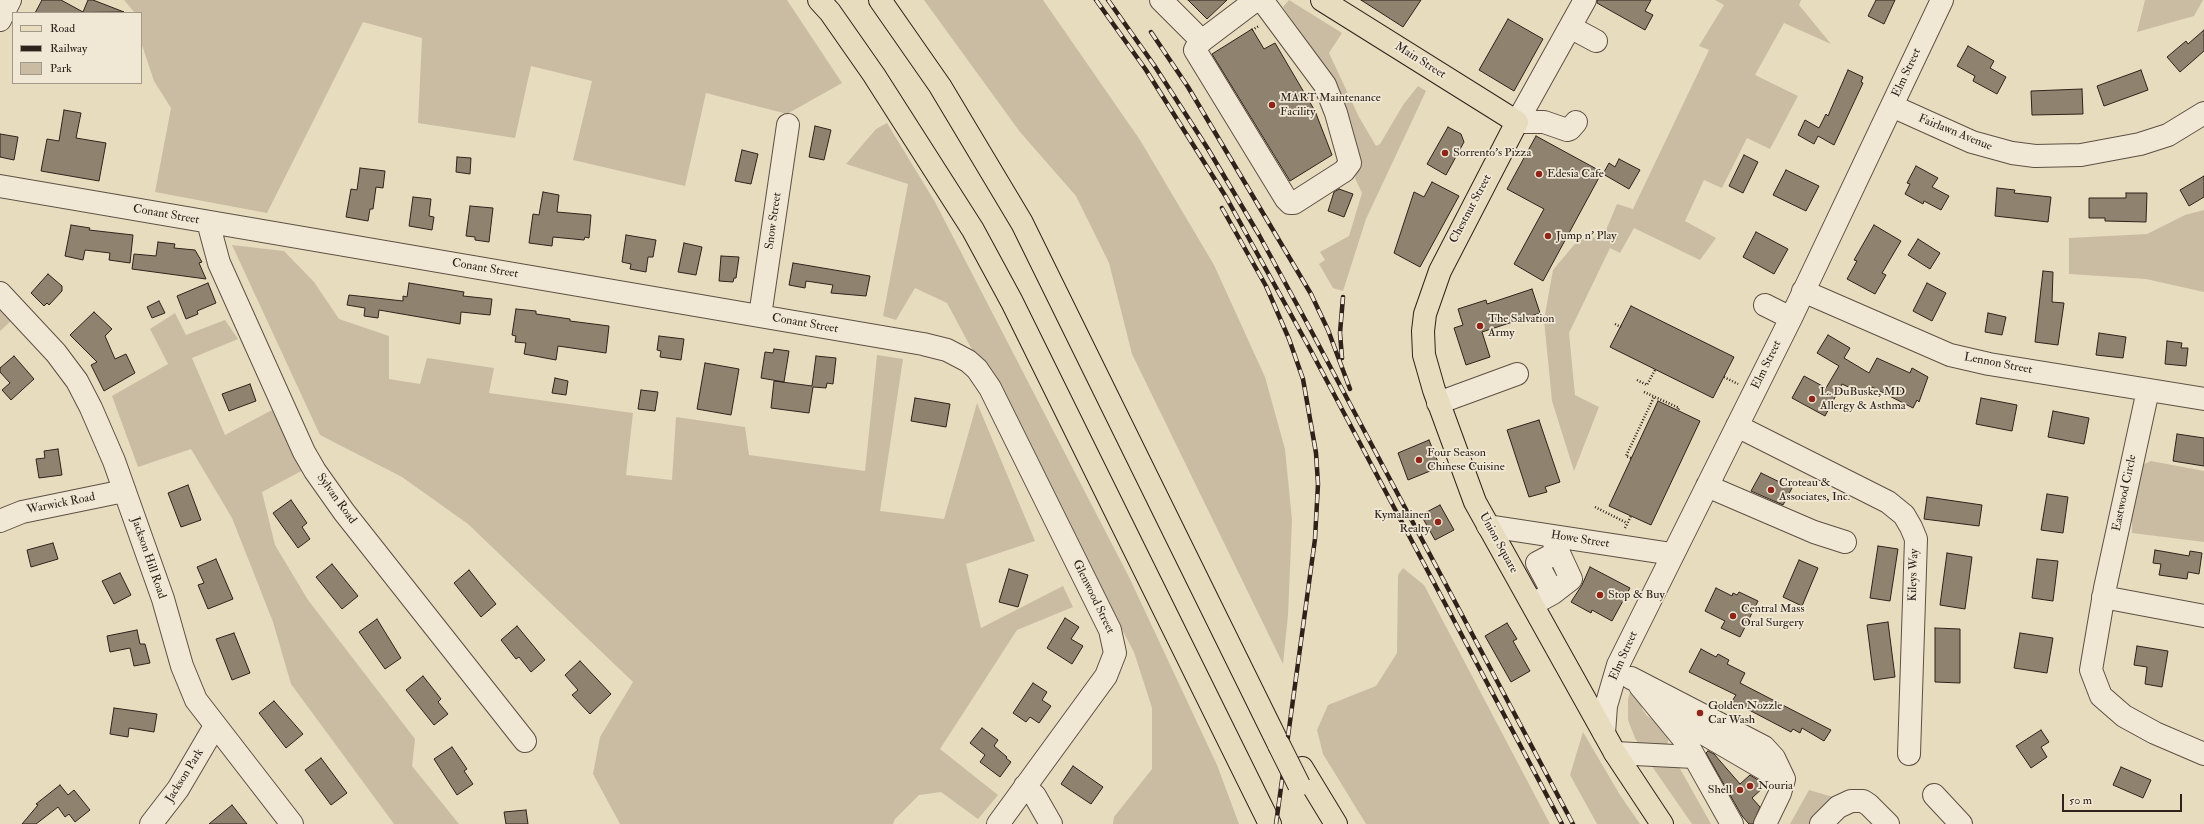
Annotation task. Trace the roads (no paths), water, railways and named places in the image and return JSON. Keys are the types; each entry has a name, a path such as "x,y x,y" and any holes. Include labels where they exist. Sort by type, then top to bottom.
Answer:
{"main road":[{"path":"819,0 830,12 874,75 973,230 1012,302 1197,678 1264,821"},
{"path":"880,0 940,86 1022,223 1242,669 1301,777 1336,824"},
{"name":"Main Street","path":"1322,0 1517,122"},
{"name":"Chestnut Street","path":"1425,317 1429,298 1442,265 1517,122"},
{"name":"Union Square","path":"1425,317 1424,355 1438,403 1466,480 1488,526 1615,753 1662,824"},
{"path":"1301,777 1318,824"}],"street":[{"path":"0,20 10,0"},
{"path":"1161,0 1202,41"},
{"path":"1255,0 1202,41 1195,47 1194,50 1286,199 1290,203 1299,202 1346,168 1350,163 1336,113 1325,85 1262,0"},
{"name":"Chestnut Street","path":"1517,122 1585,0"},
{"name":"Elm Street","path":"1604,733 1606,706 1656,607 1672,554 1696,526 1707,486 1803,292 1942,0"},
{"path":"1570,27 1596,42"},
{"name":"Fairlawn Avenue","path":"1892,106 1972,142 2012,153 2035,156 2081,155 2140,144 2168,135 2204,113"},
{"path":"1517,122 1544,122 1567,130 1576,122"},
{"name":"Snow Street","path":"760,316 788,125"},
{"name":"Conant Street","path":"0,186 923,344 947,350 968,361"},
{"name":"Sylvan Road","path":"208,222 219,264 304,452 315,471 344,512 525,741"},
{"name":"Lennon Street","path":"1803,292 1950,354 1990,364 2204,399"},
{"name":"Jackson Hill Road","path":"0,293 69,368 104,436 156,579 188,684 196,700 292,824"},
{"path":"1765,305 1790,318"},
{"name":"Glenwood Street","path":"968,361 977,369 990,388 1114,642 1115,653 1106,676 998,824"},
{"path":"1438,403 1517,374"},
{"name":"Eastwood Circle","path":"2148,390 2103,597 2092,670 2101,696 2116,710 2134,723 2204,754"},
{"name":"Kileys Way","path":"1737,426 1888,502 1904,515 1911,527 1916,539 1909,754"},
{"path":"1707,486 1814,532 1846,542"},
{"name":"Warwick Road","path":"0,521 22,512 124,492"},
{"name":"Howe Street","path":"1488,526 1554,544 1672,554"},
{"path":"1533,604 1554,593 1571,579 1554,544"},
{"path":"2103,597 2204,616"},
{"path":"1624,671 1678,731 1732,824"},
{"path":"1624,671 1764,747 1774,758 1782,774 1784,785 1765,824"},
{"path":"1658,707 1773,773 1782,784 1780,793"},
{"name":"Jackson Park","path":"151,824 178,789 215,726"},
{"path":"1615,753 1694,757"},
{"path":"1025,786 1036,796 1052,824"},
{"path":"1934,795 1961,824"},
{"path":"1821,824 1838,808 1851,801 1863,801 1869,804 1888,824"},
{"path":"1832,824 1851,807 1861,804 1871,812 1877,824"}],"railway":[{"path":"1096,0 1146,70 1226,197 1310,349 1562,824"},
{"path":"1108,0 1154,65 1208,149 1259,235 1573,824"},
{"path":"1151,32 1188,87 1311,294 1328,330 1350,389"},
{"path":"1222,208 1266,286 1289,339 1303,379 1316,453 1318,484 1315,539 1276,824"},
{"path":"1342,358 1340,333 1343,297"}],"place":[{"name":"MART Maintenance Facility","path":"1272,105"},
{"name":"Sorrento's Pizza","path":"1445,153"},
{"name":"Edesia Cafe","path":"1539,174"},
{"name":"Jump n' Play","path":"1548,236"},
{"name":"The Salvation Army","path":"1480,326"},
{"name":"L. DuBuske, MD Allergy & Asthma","path":"1812,399"},
{"name":"Four Season Chinese Cuisine","path":"1419,460"},
{"name":"Croteau & Associates, Inc.","path":"1771,490"},
{"name":"Kymalainen Realty","path":"1438,522"},
{"name":"Stop & Buy","path":"1600,595"},
{"name":"Central Mass Oral Surgery","path":"1733,616"},
{"name":"Golden Nozzle Car Wash","path":"1700,713"},
{"name":"Nouria","path":"1750,786"},
{"name":"Shell","path":"1740,790"}]}
